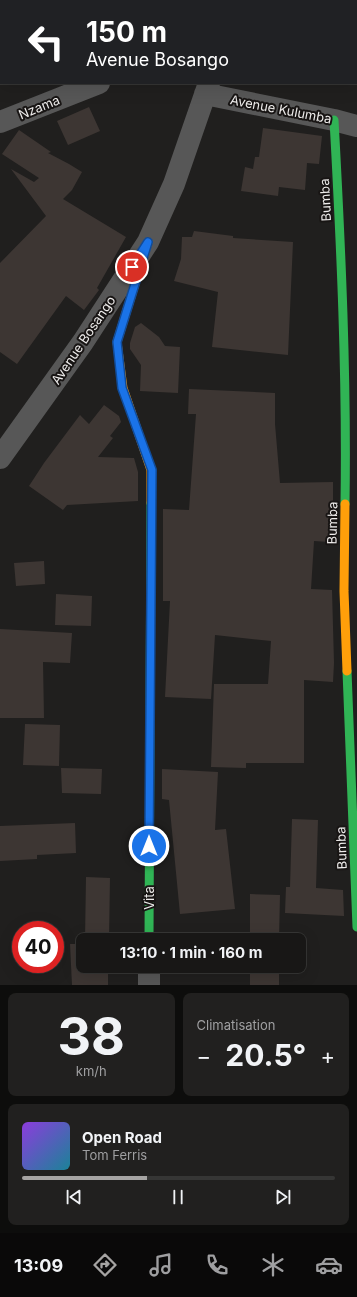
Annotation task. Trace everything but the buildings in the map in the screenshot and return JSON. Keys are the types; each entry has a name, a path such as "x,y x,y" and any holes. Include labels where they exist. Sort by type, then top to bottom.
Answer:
{"street":[{"name":"Nzama","path":"0,122 97,84"},
{"name":"Avenue Kulumba","path":"207,88 357,126"},
{"name":"Avenue Bosango","path":"0,458 84,342 148,242 174,184 207,88"},
{"name":"Bumba","path":"334,120 342,274 346,438 344,591 357,927"},
{"name":"Vita","path":"148,242 117,342 122,388 152,470 149,933"},
{"path":"149,973 149,985"}],"traffic: fast":[{"path":"334,120 343,312 345,504"},
{"path":"149,933 151,503"},
{"path":"347,671 357,927"}],"traffic: slow":[{"path":"148,242 117,342 123,388 151,470 151,503"},
{"path":"345,504 344,591 347,671"}],"route":[{"path":"132,267 148,242 117,342 122,388 152,470 149,846"}]}
